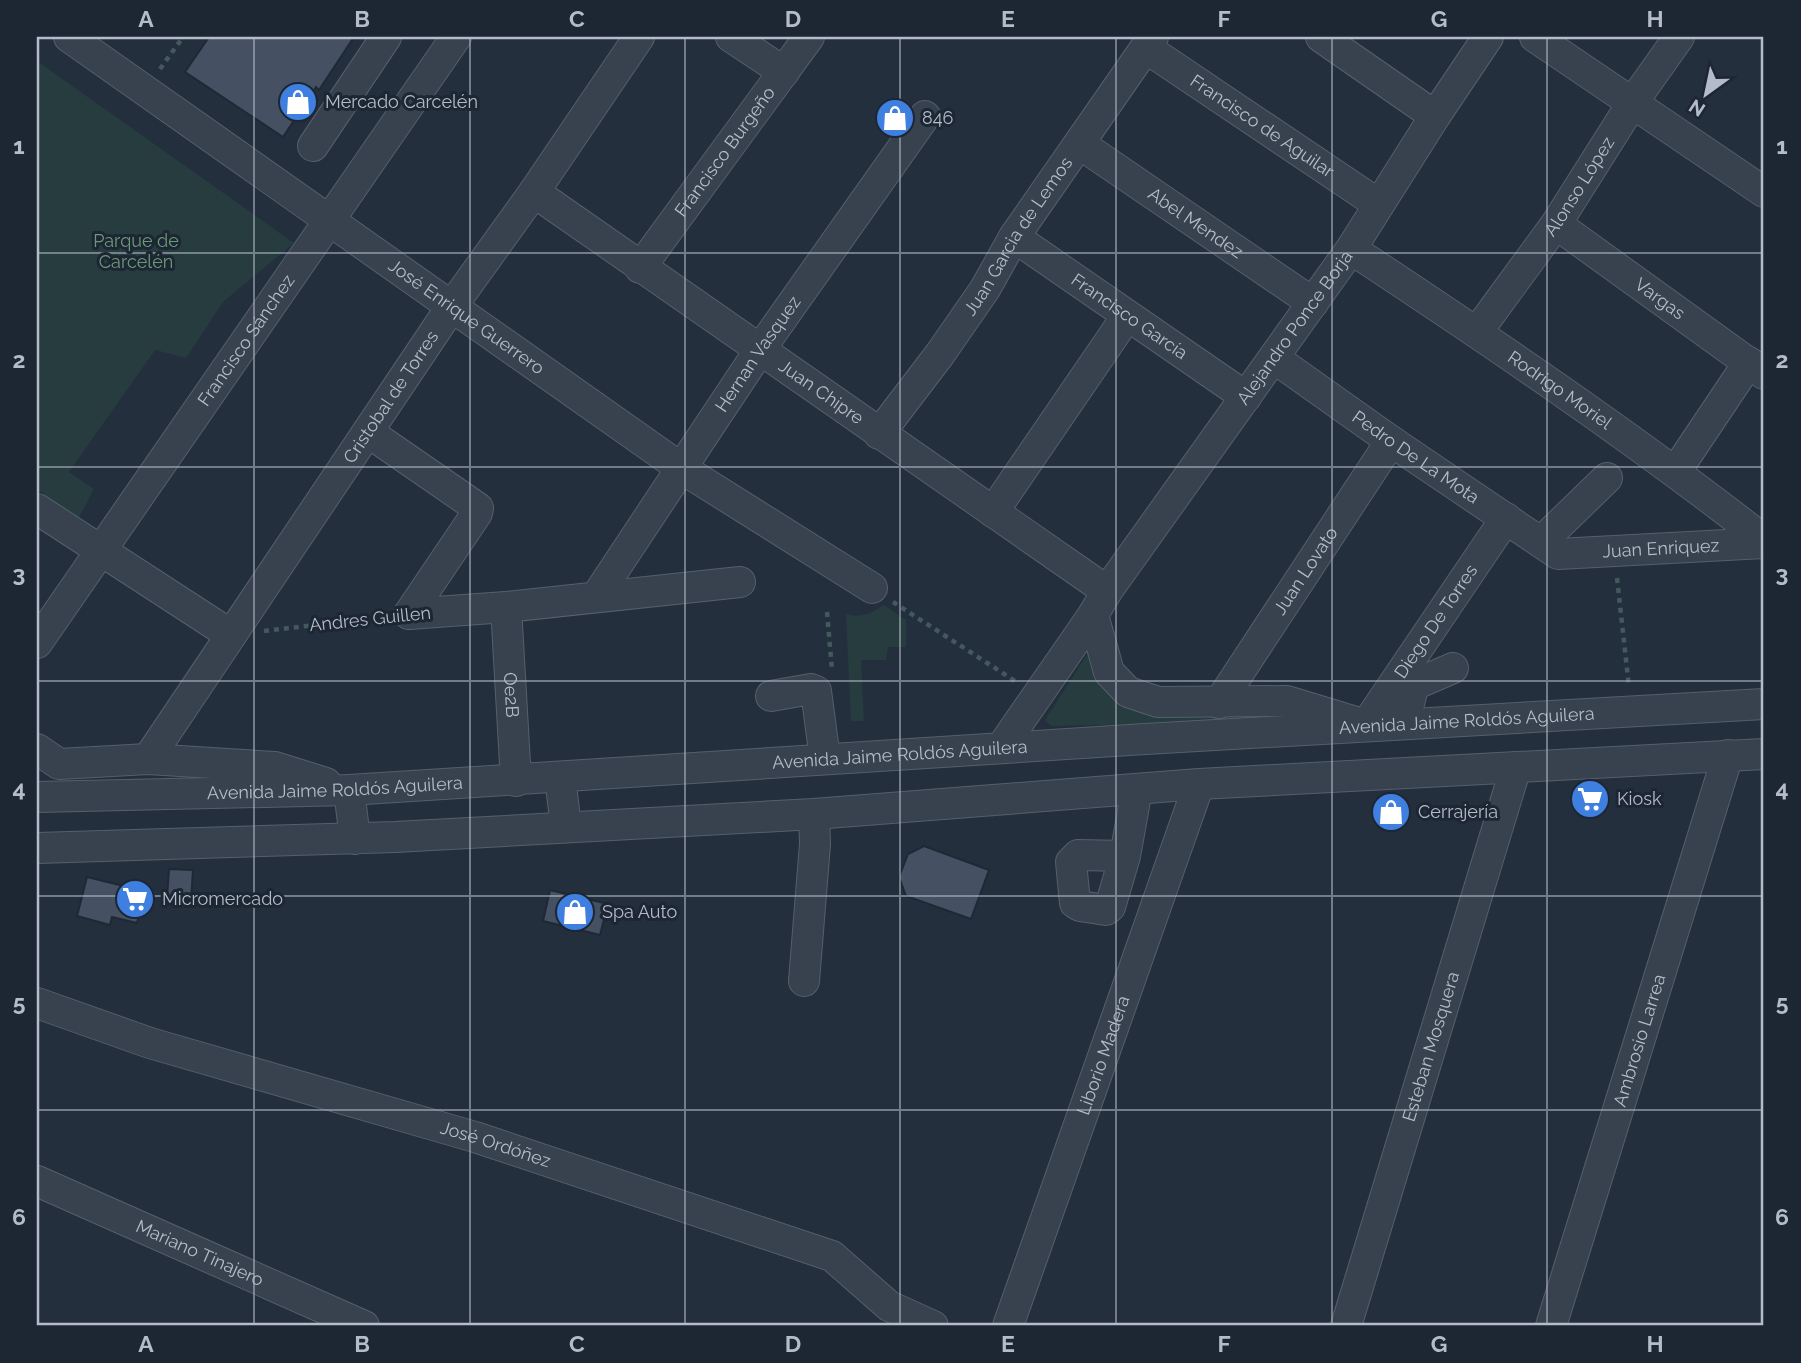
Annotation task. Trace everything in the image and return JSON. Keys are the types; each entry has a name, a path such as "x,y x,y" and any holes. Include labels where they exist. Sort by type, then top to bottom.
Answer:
{"street":[{"path":"313,146 386,37"},
{"name":"Francisco Sánchez","path":"37,643 456,37"},
{"name":"Cristobal de Torres","path":"148,760 452,306 534,192 639,37"},
{"path":"731,37 784,72"},
{"name":"Francisco Burgeño","path":"640,268 809,37"},
{"path":"1321,37 1435,116"},
{"name":"Alejandro Ponce Borja","path":"1001,748 1100,603 1351,249 1488,37"},
{"path":"1535,37 1764,192"},
{"name":"Alonso López","path":"1477,332 1556,224 1633,102 1679,37"},
{"name":"José Enrique Guerrero","path":"75,38 681,468 872,588"},
{"name":"Juan Garcia de Lemos","path":"878,434 940,354 985,289 1014,237 1149,42"},
{"name":"Francisco de Aguilar","path":"1149,42 1378,204"},
{"name":"Hernan Vasquez","path":"596,597 759,351 925,116"},
{"name":"Abel Mendez","path":"1080,144 1313,303"},
{"name":"Juan Chipre","path":"534,192 993,512 1100,603"},
{"name":"Vargas","path":"1556,224 1756,368"},
{"name":"Francisco García","path":"1014,237 1246,397"},
{"name":"Rodrigo Moriel","path":"1351,249 1477,332 1676,471 1764,541"},
{"path":"993,512 1127,316"},
{"name":"Pedro De La Mota","path":"1274,358 1549,548"},
{"path":"1676,471 1756,368"},
{"path":"368,432 478,508 410,614"},
{"name":"Juan Lovato","path":"1219,703 1391,441"},
{"path":"1549,548 1607,478"},
{"path":"37,509 231,635"},
{"name":"Diego De Torres","path":"1366,725 1506,517"},
{"name":"Juan Enriquez","path":"1549,548 1614,551 1764,541"},
{"name":"Andres Guillen","path":"410,614 506,607 740,582"},
{"path":"1100,603 1109,672 1128,692 1158,702 1287,701 1366,725"},
{"name":"Oe2B","path":"506,607 516,781"},
{"path":"1404,723 1416,684 1453,668"},
{"path":"772,696 811,689 816,691 825,760"},
{"name":"Avenida Jaime Roldós Aguilera","path":"37,797 349,790 1366,725 1764,704"},
{"path":"37,749 59,764 148,760 275,767 349,790 355,839"},
{"path":"37,848 355,839 814,814 1199,784 1764,754"},
{"name":"Ambrosio Larrea","path":"1551,1326 1728,755"},
{"name":"Esteban Mosquera","path":"1346,1326 1516,767"},
{"path":"561,777 566,827"},
{"name":"Liborio Madera","path":"1008,1326 1199,784"},
{"path":"1125,856 1137,789"},
{"path":"804,981 814,814"},
{"name":"José Ordóñez","path":"37,1003 150,1043 475,1137 832,1256 889,1306 933,1326"},
{"name":"Mariano Tinajero","path":"37,1181 353,1324"}],"path":[{"path":"161,68 183,37"},
{"path":"1614,551 1632,712"},
{"path":"872,588 1038,695"},
{"name":"Andres Guillen","path":"231,635 410,614"}],"green space":[{"name":"Parque de Carcelén","path":"37,61 294,243 223,302 186,358 155,350 69,472 94,489 78,519 37,489"},
{"path":"884,605 906,620 906,647 888,647 886,660 861,660 864,721 851,721 846,614 866,614"},
{"path":"1090,650 1100,678 1264,710 1267,722 1051,726 1045,720"}],"building":[{"path":"209,37 354,37 319,90 316,87 283,137 185,72"},
{"path":"924,846 989,870 971,919 906,896 899,877 908,854"},
{"path":"169,869 193,870 191,900 167,898"},
{"path":"87,877 144,891 137,923 112,917 110,925 77,916"},
{"name":"Spa Auto","path":"550,890 608,904 600,935 543,921"}],"place":[{"name":"Mercado Carcelén","path":"298,102"},
{"name":"846","path":"895,118"},
{"name":"Kiosk","path":"1590,799"},
{"name":"Cerrajería","path":"1391,812"},
{"name":"Micromercado","path":"135,899"},
{"name":"Spa Auto","path":"575,912"}]}
